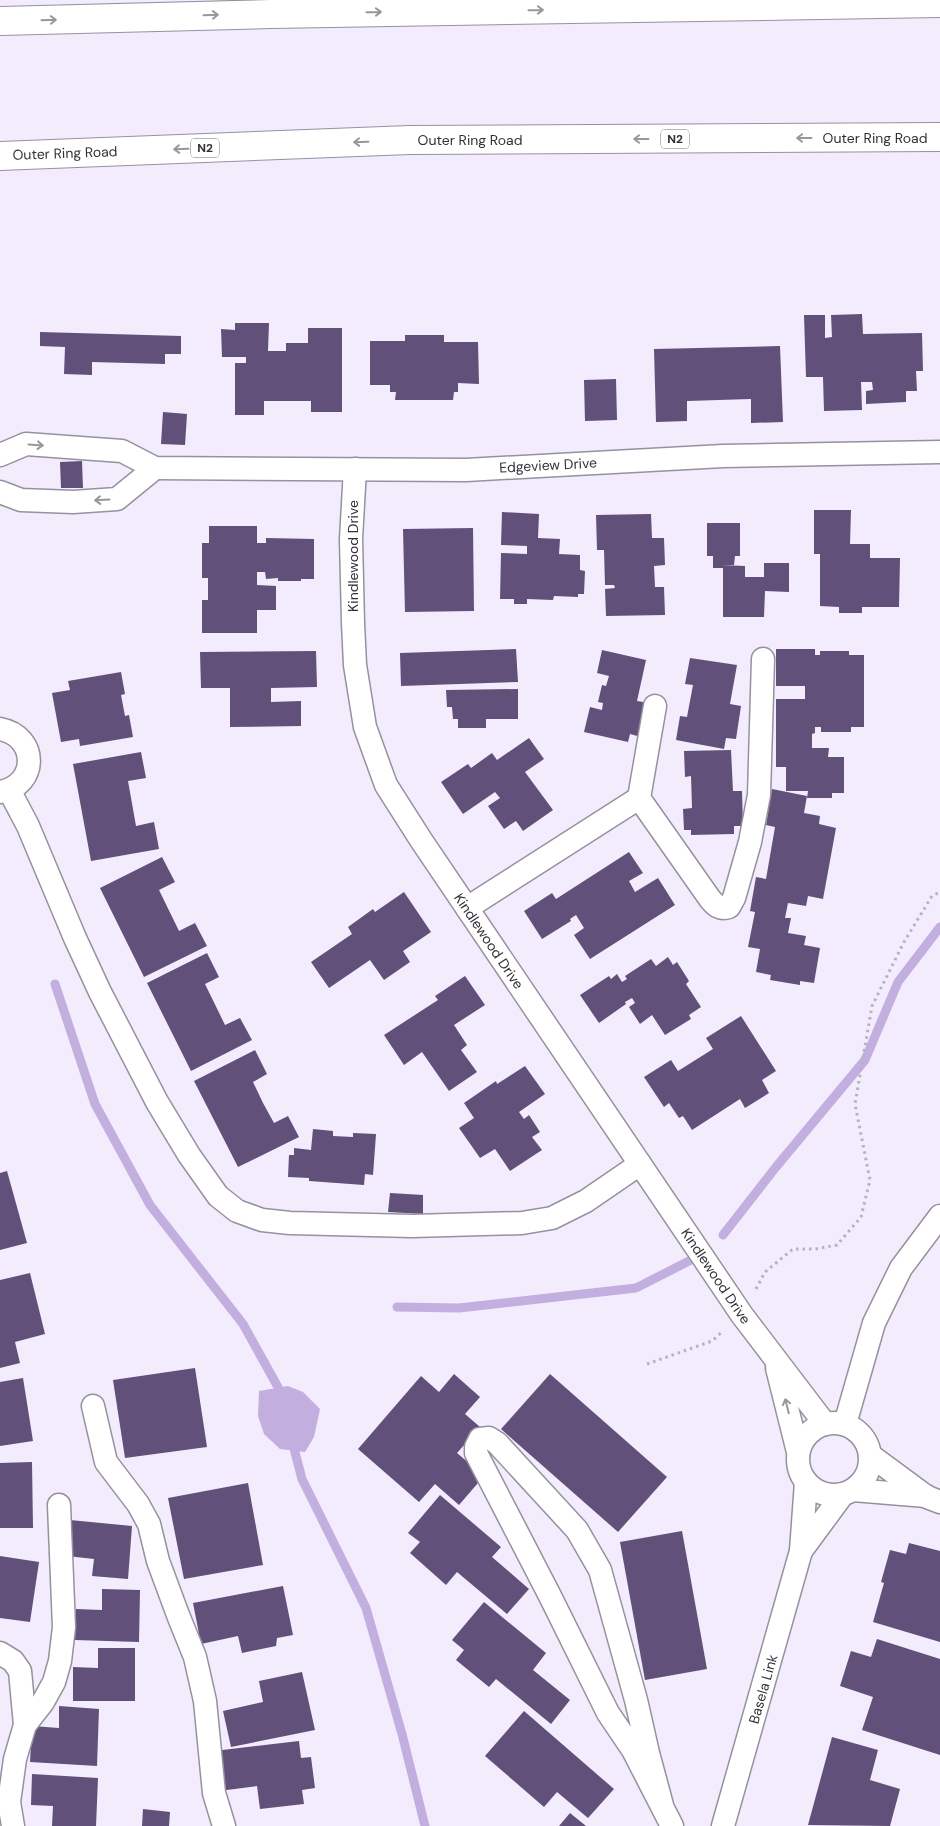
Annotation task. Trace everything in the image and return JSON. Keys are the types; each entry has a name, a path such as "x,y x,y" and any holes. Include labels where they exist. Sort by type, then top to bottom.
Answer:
{"highway":[{"path":"0,21 281,14 940,3"},
{"name":"Outer Ring Road","path":"0,156 410,140 940,138"}],"street":[{"name":"Edgeview Drive","path":"0,455 26,444 122,451 155,468 466,470 723,456 940,452"},
{"path":"0,492 21,500 73,502 118,499 155,468"},
{"name":"Kindlewood Drive","path":"355,469 351,539 355,665 365,727 386,785 742,1315 775,1360 835,1424"},
{"path":"655,706 638,798 710,899 717,906 724,909 730,907 750,842 759,795 763,659"},
{"path":"0,729 9,731 18,737 25,745 29,755 29,766 25,776 18,784 4,791 28,826 100,992 157,1102 189,1156 218,1196 237,1212 262,1220 290,1223 412,1226 522,1223 552,1218 586,1201 640,1164"},
{"path":"467,908 638,798"},
{"path":"835,1424 874,1323 902,1268 940,1216"},
{"name":"Kindlewood Drive","path":"775,1360 798,1452"},
{"path":"93,1406 106,1462 138,1504 149,1524 158,1560 195,1657 204,1701 214,1793 224,1826"},
{"path":"848,1492 861,1484 867,1475 870,1465 868,1445 863,1436 855,1429 835,1424 816,1428 807,1434 801,1442 798,1452 800,1473 813,1489 833,1495 848,1492 934,1499"},
{"path":"662,1805 636,1700 600,1570 577,1530 497,1443 489,1438 480,1439 476,1447 476,1453 608,1714 633,1750 672,1826"},
{"path":"870,1455 934,1499"},
{"name":"Basela Link","path":"723,1826 801,1551 806,1482"},
{"name":"Basela Link","path":"801,1551 848,1492"},
{"path":"13,1826 9,1802 15,1759 25,1726 43,1702 54,1682 60,1662 64,1627 59,1505"},
{"path":"0,1653 13,1661 20,1670 25,1726"}],"path":[{"path":"647,1364 712,1341 742,1315 765,1272 793,1249 837,1246 861,1217 870,1180 855,1104 872,1006 904,942 932,896 940,892"}],"shaded area":[{"path":"288,1386 303,1392 320,1409 314,1437 305,1452 280,1449 264,1434 258,1416 259,1391"}],"building":[{"path":"862,314 863,334 922,333 923,371 916,371 917,391 906,391 906,402 866,404 866,391 873,390 872,382 861,382 862,410 824,411 823,377 806,377 804,315 825,315 825,338 832,337 831,315"},
{"path":"235,323 269,323 268,351 286,351 286,343 308,343 308,328 342,328 342,412 311,412 311,401 264,401 264,415 235,415 235,363 246,363 246,357 222,357 221,329 235,330"},
{"path":"40,332 181,336 181,354 165,354 165,364 92,362 92,375 64,374 65,347 40,346"},
{"path":"405,335 444,335 444,342 478,342 479,384 458,383 458,392 454,392 453,400 395,400 396,392 390,392 390,385 370,385 370,341 405,341"},
{"path":"780,346 783,422 751,423 751,399 687,401 687,421 656,422 654,349"},
{"path":"616,379 617,420 585,421 584,380"},
{"path":"163,412 187,414 185,445 161,444"},
{"path":"82,461 83,488 61,488 60,462"},
{"path":"814,510 851,510 850,544 870,544 870,558 900,558 899,607 862,607 862,613 839,613 839,607 820,606 820,554 814,554"},
{"path":"502,512 539,514 538,538 560,539 559,554 580,555 580,570 585,571 584,594 578,594 578,597 554,596 553,600 527,599 527,604 514,604 514,599 500,599 501,553 527,554 527,546 501,545"},
{"path":"651,514 652,538 664,538 665,565 654,566 655,587 664,587 665,615 606,616 605,589 615,588 614,585 605,585 604,550 597,550 596,515"},
{"path":"707,523 740,523 740,556 735,556 734,565 722,565 745,566 745,577 764,577 764,563 789,563 789,592 765,591 764,617 723,617 723,568 713,568 713,556 707,556"},
{"path":"209,526 257,526 257,543 266,543 266,538 314,539 314,579 278,581 278,578 266,579 265,572 257,572 257,585 276,586 276,610 257,610 257,633 202,633 202,600 208,600 208,578 202,578 202,543 209,543"},
{"path":"473,528 474,611 405,612 403,529"},
{"path":"516,649 518,682 401,686 400,653"},
{"path":"776,649 815,649 815,655 820,655 820,651 849,651 849,655 864,655 864,727 851,727 851,732 821,732 821,727 815,727 815,733 812,734 812,748 829,748 828,757 844,757 844,793 832,793 832,798 807,798 808,791 786,791 786,767 776,767 776,699 805,699 805,686 776,686"},
{"path":"602,650 646,660 637,701 649,703 641,737 630,734 628,742 584,732 590,707 602,710 603,703 598,702 602,685 606,686 609,676 597,673"},
{"path":"316,651 317,687 271,688 271,702 301,701 301,726 230,727 230,688 201,688 200,652"},
{"path":"690,658 737,665 730,704 741,706 736,739 726,738 724,749 676,740 680,716 687,717 693,685 685,684"},
{"path":"121,672 125,694 121,695 125,716 129,715 133,737 80,746 79,739 61,742 52,693 70,690 68,681"},
{"path":"518,689 518,719 486,719 486,728 458,728 458,719 453,719 452,707 447,707 446,690"},
{"path":"529,738 544,759 525,772 553,810 523,831 516,821 504,829 488,806 500,798 495,792 463,814 441,782 468,764 471,768 492,753 497,760"},
{"path":"731,750 733,791 742,791 743,826 734,826 734,834 691,835 691,830 684,830 683,809 692,808 691,776 685,777 684,751"},
{"path":"141,752 146,778 128,781 136,826 154,822 159,849 91,861 73,764"},
{"path":"772,789 807,796 804,813 820,816 819,824 836,828 823,899 808,896 806,906 788,903 785,918 791,918 788,933 806,936 804,945 820,948 814,983 800,981 800,985 770,980 771,975 756,972 760,949 748,947 755,912 750,911 756,877 766,879 775,827 766,825"},
{"path":"629,852 643,873 629,881 635,892 658,878 675,905 590,959 574,935 584,928 576,915 570,919 571,921 542,939 524,911 552,893 556,899"},
{"path":"162,857 175,882 159,890 179,931 195,923 207,946 144,977 100,888"},
{"path":"404,892 431,932 403,951 410,962 384,980 370,960 329,988 311,962 352,934 348,927 373,909 375,912"},
{"path":"207,953 219,977 205,984 225,1025 240,1018 252,1040 191,1071 147,983"},
{"path":"668,957 673,965 677,962 689,981 686,984 701,1007 689,1015 691,1019 665,1035 652,1015 640,1024 629,1007 635,1003 632,998 599,1023 580,995 609,976 611,979 617,974 622,982 627,979 625,976 651,959 656,966"},
{"path":"465,976 485,1005 454,1025 467,1045 461,1050 477,1072 449,1091 422,1052 404,1065 384,1035 438,1000 435,996"},
{"path":"741,1016 776,1071 762,1080 769,1093 745,1108 740,1099 692,1130 683,1116 679,1118 669,1103 664,1107 644,1077 671,1060 678,1071 713,1049 706,1038"},
{"path":"255,1050 267,1074 253,1082 263,1103 274,1123 288,1116 299,1137 238,1167 194,1081"},
{"path":"525,1066 545,1094 519,1112 524,1119 529,1115 540,1132 532,1137 542,1150 510,1171 495,1149 480,1158 459,1128 474,1118 464,1103 496,1081 497,1084"},
{"path":"313,1129 333,1131 333,1136 353,1137 353,1133 376,1134 373,1175 365,1174 364,1185 309,1181 309,1178 288,1177 289,1155 294,1155 294,1148 311,1150"},
{"path":"7,1171 27,1243 0,1250 0,1173"},
{"path":"390,1193 423,1195 423,1214 388,1212"},
{"path":"30,1273 45,1334 15,1342 20,1363 0,1368 0,1280"},
{"path":"195,1368 207,1447 125,1458 113,1380"},
{"path":"454,1374 480,1397 465,1414 480,1427 457,1453 484,1476 459,1505 435,1484 419,1502 358,1449 421,1376 439,1392"},
{"path":"550,1374 667,1477 618,1532 501,1429"},
{"path":"23,1378 33,1441 0,1446 0,1382"},
{"path":"32,1462 33,1528 0,1528 0,1463"},
{"path":"248,1483 263,1565 184,1579 168,1498"},
{"path":"440,1495 501,1547 492,1557 529,1589 507,1614 457,1572 446,1585 410,1553 420,1542 408,1533"},
{"path":"70,1520 132,1526 128,1579 92,1576 94,1559 67,1556"},
{"path":"682,1531 707,1669 645,1680 620,1542"},
{"path":"909,1543 940,1551 940,1642 873,1622 884,1583 881,1582 890,1550 906,1554"},
{"path":"0,1556 39,1562 30,1622 0,1618"},
{"path":"283,1586 293,1635 277,1638 276,1646 242,1653 238,1636 201,1644 193,1603"},
{"path":"102,1589 140,1590 139,1642 75,1640 76,1609 102,1610"},
{"path":"484,1602 546,1653 533,1670 570,1700 551,1724 496,1679 489,1687 456,1660 464,1650 452,1640"},
{"path":"877,1639 940,1659 940,1755 862,1730 873,1697 840,1686 851,1651 871,1657"},
{"path":"98,1648 135,1648 135,1701 73,1701 73,1667 98,1668"},
{"path":"302,1672 315,1730 231,1747 223,1711 263,1702 259,1681"},
{"path":"59,1706 99,1709 97,1766 30,1762 32,1726 59,1728"},
{"path":"524,1711 614,1789 588,1818 557,1792 544,1807 485,1756"},
{"path":"832,1737 878,1750 870,1780 900,1789 890,1826 808,1825"},
{"path":"299,1741 301,1758 311,1757 315,1788 302,1790 304,1804 260,1809 257,1786 219,1791 214,1751"},
{"path":"32,1774 98,1778 96,1826 52,1826 53,1806 31,1805"},
{"path":"143,1809 170,1812 169,1826 142,1826"},
{"path":"570,1813 586,1826 559,1826"}],"waterway":[{"path":"723,1235 776,1167 865,1060 898,982 940,927"},
{"path":"55,984 95,1104 150,1205 243,1324 279,1389 282,1399"},
{"path":"397,1307 459,1308 636,1288 689,1261"},
{"path":"292,1441 302,1479 366,1608 402,1734 425,1826"}]}
